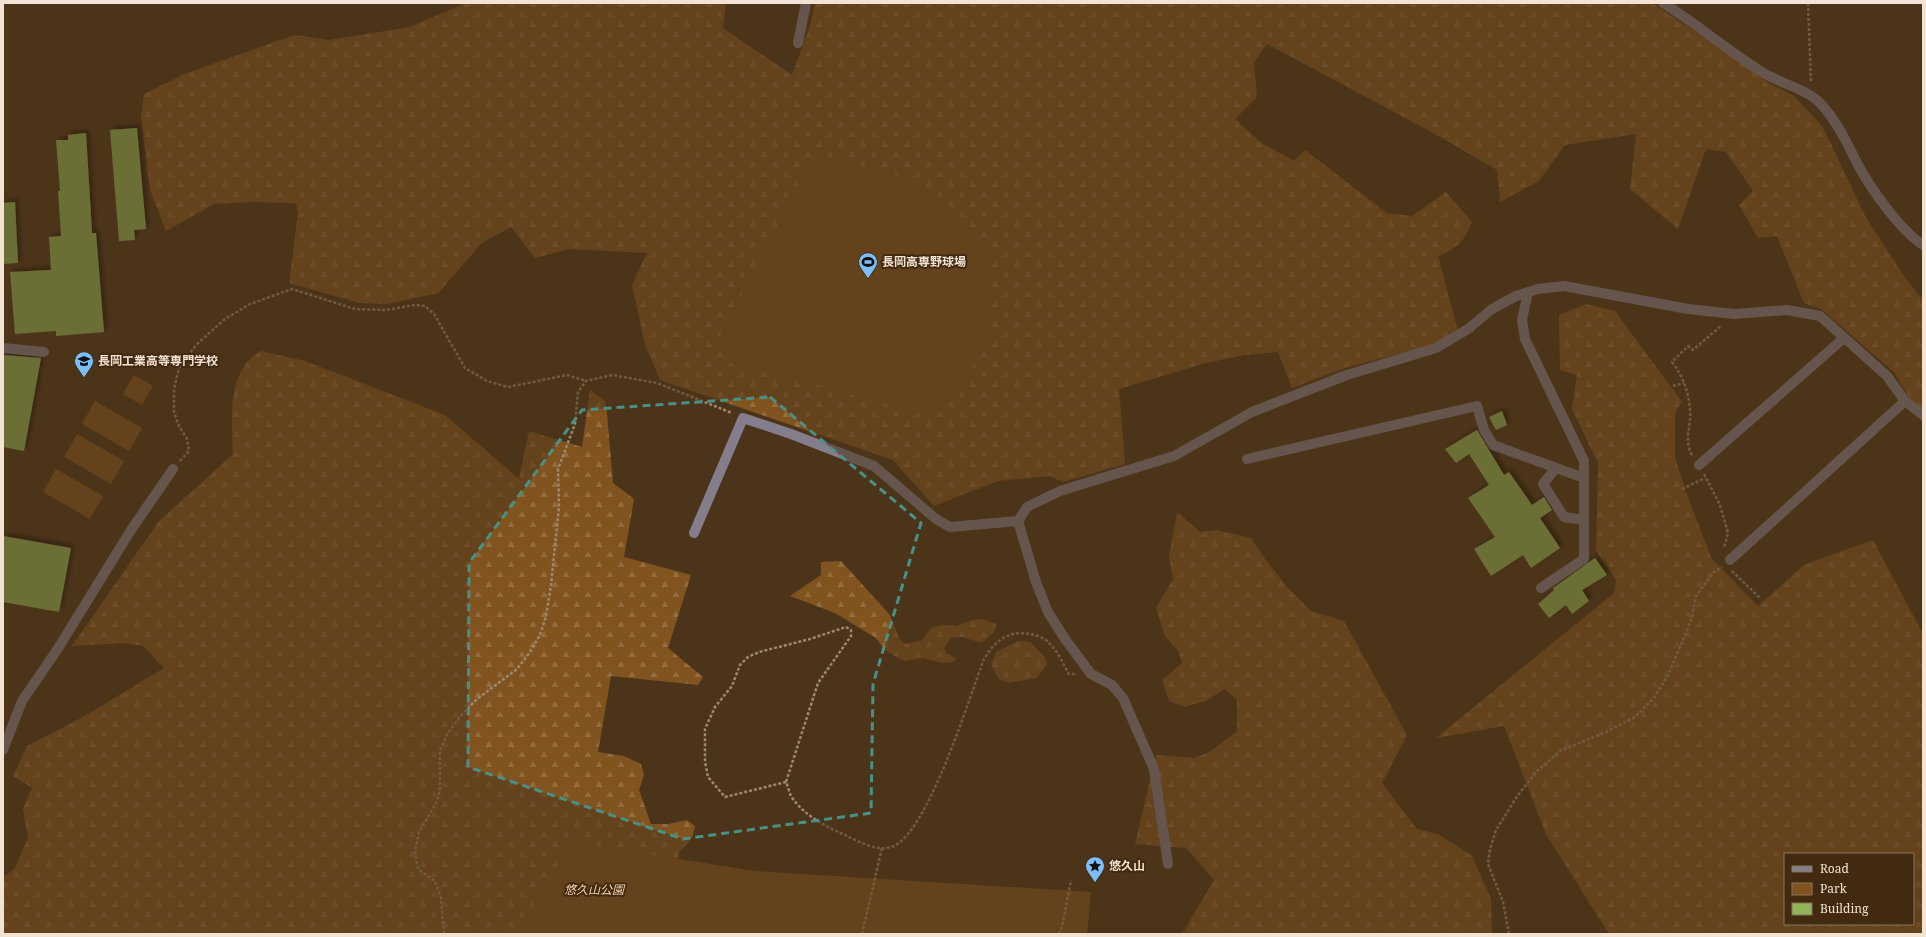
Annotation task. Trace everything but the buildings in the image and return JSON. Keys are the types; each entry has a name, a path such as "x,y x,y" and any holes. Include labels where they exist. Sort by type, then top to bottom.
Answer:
{"street":[{"path":"798,43 806,3"},
{"path":"1663,3 1695,23 1763,72 1812,96 1825,110 1845,139 1858,165 1898,222 1915,240 1923,245"},
{"path":"1168,864 1154,769 1123,698 1112,685 1091,674 1064,639 1048,612 1036,582 1018,521 1027,507 1060,491 1174,456 1252,412 1347,375 1436,348 1468,329 1492,310 1516,296 1528,292 1564,286 1688,309 1734,314 1787,310 1820,316 1887,376 1905,401 1923,415"},
{"path":"1528,292 1522,320 1525,339 1584,461 1584,558 1541,588"},
{"path":"1698,465 1844,338"},
{"path":"3,348 44,352"},
{"path":"1730,560 1905,401"},
{"path":"1247,459 1477,406 1484,430 1493,445 1584,478"},
{"path":"694,532 743,418 874,466 936,519 950,527 1018,521"},
{"path":"1556,468 1542,484 1564,517 1584,520"},
{"path":"3,750 22,701 57,650 131,530 173,469"}],"path":[{"path":"1808,3 1812,96"},
{"path":"173,469 189,451 187,439 179,426 174,412 174,389 179,368 196,345 225,319 250,304 292,289 355,309 386,310 415,305 425,306 434,314 465,368 487,381 508,387 567,375 586,381 612,375 657,383 743,418"},
{"path":"444,934 441,898 435,882 418,869 415,852 419,832 436,803 440,791 440,750 447,734 463,713 477,699 517,669 530,652 540,635 546,616 551,585 559,507 558,469 575,424 578,392 586,381"},
{"path":"1673,386 1684,383"},
{"path":"1682,488 1705,478"},
{"path":"1509,934 1503,902 1488,864 1490,849 1496,830 1518,795 1537,771 1560,751 1608,731 1635,717 1654,698 1668,675 1691,621 1696,596 1714,572 1730,560"},
{"path":"786,782 725,797 708,777 705,762 705,729 715,707 732,686 740,664 748,657 759,652 810,639 846,627 851,630 852,636 818,683 786,782 792,796 804,809 827,827 865,844 882,848 892,847 903,841 919,818 936,787 979,671 992,646 1003,637 1019,632 1035,635 1049,642 1069,674 1091,674"},
{"path":"862,934 882,848"},
{"path":"1059,934 1062,927 1071,880"}],"highlighted area":[{"path":"770,397 921,523 873,684 871,813 683,839 468,767 469,563 582,410"}],"green space":[{"path":"466,3 726,3 723,28 792,75 810,26 815,3 1652,3 1742,63 1769,83 1794,96 1823,127 1865,216 1906,279 1923,300 1923,409 1910,399 1894,372 1821,309 1804,303 1777,236 1758,238 1739,205 1753,191 1726,152 1706,149 1678,229 1630,189 1636,134 1565,145 1539,181 1500,202 1497,170 1435,134 1267,44 1254,63 1257,97 1235,119 1260,142 1294,161 1305,150 1387,213 1412,216 1446,192 1472,222 1467,234 1460,243 1450,251 1438,256 1458,331 1426,347 1348,367 1292,388 1278,352 1245,355 1206,363 1119,389 1125,464 1063,482 1050,476 998,481 934,506 893,460 660,380 645,345 632,285 647,253 569,249 535,258 511,227 482,243 438,293 388,304 359,303 289,283 298,213 296,203 251,202 214,204 166,231 150,190 141,117 144,94 187,73 294,35 329,40 410,27"},
{"name":"長岡高専野球場","path":"819,155 897,175 941,198 967,226 985,252 990,306 990,329 962,391 932,416 729,362 720,336 813,158"},
{"path":"1586,304 1615,311 1682,402 1675,413 1675,458 1686,492 1712,559 1758,606 1804,565 1873,540 1923,634 1923,934 1609,934 1546,834 1504,726 1436,738 1614,593 1616,580 1596,551 1598,463 1572,409 1577,375 1560,370 1559,315"},
{"path":"261,351 305,361 445,415 519,479 529,431 582,447 590,390 606,402 613,483 634,499 624,557 691,575 668,648 703,677 698,685 611,676 598,752 624,756 641,764 644,775 639,790 651,824 668,824 687,820 695,826 692,838 679,853 677,867 856,934 3,934 3,877 14,869 28,838 23,809 32,788 13,776 27,746 83,717 164,668 143,646 124,643 72,646 159,521 233,454 232,411 236,383 242,370 250,359"},
{"path":"134,375 153,386 142,405 123,394"},
{"path":"95,401 142,428 129,451 82,424"},
{"path":"77,434 124,461 111,484 64,457"},
{"path":"56,469 103,496 90,519 43,492"},
{"path":"1177,512 1200,532 1216,530 1251,538 1265,559 1288,588 1311,611 1344,621 1407,735 1382,783 1417,829 1438,834 1472,856 1491,899 1492,934 1182,934 1214,880 1186,848 1135,844 1156,755 1194,758 1211,751 1237,731 1237,700 1225,689 1205,701 1184,707 1169,701 1162,680 1182,663 1178,651 1165,636 1156,608 1173,579 1169,556"},
{"path":"841,561 890,615 900,640 906,644 922,640 931,628 941,625 956,626 973,620 982,619 996,624 995,631 982,643 962,637 951,638 944,648 946,653 957,659 953,662 942,663 923,658 904,661 886,651 876,638 835,613 790,596 821,575 821,562"},
{"path":"1018,641 1030,642 1045,657 1047,665 1036,678 1008,683 999,679 991,665 996,652"},
{"name":"悠久山公園","path":"572,842 754,871 1091,892 1087,934 515,934"}],"place":[{"name":"長岡高専野球場","path":"868,279"},
{"name":"長岡工業高等専門学校","path":"84,378"},
{"name":"悠久山","path":"1095,883"}]}
